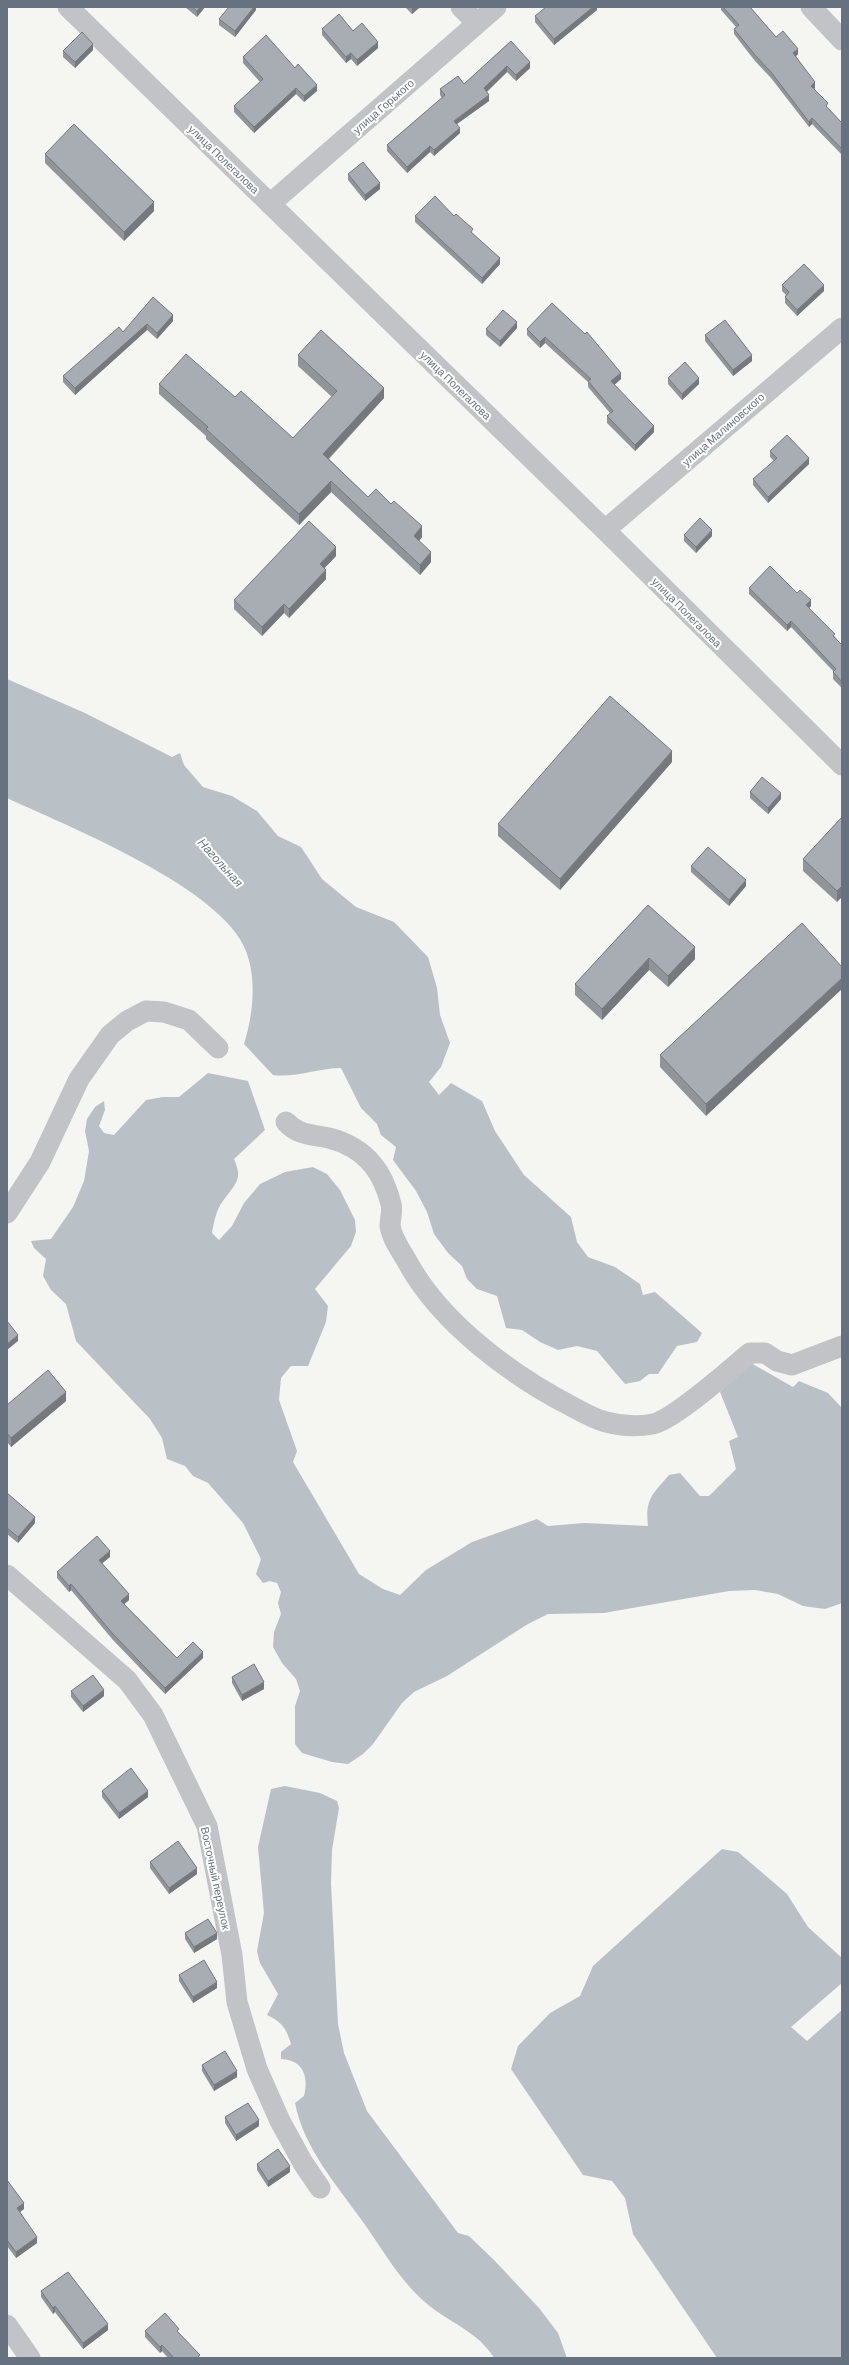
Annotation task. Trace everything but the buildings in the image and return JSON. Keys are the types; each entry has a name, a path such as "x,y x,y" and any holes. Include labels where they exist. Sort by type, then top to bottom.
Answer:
{"street":[{"name":"улица Полегалова","path":"68,7 605,530 842,765"},
{"path":"462,7 477,23"},
{"name":"улица Горького","path":"270,204 496,7"},
{"path":"811,7 842,40"},
{"name":"улица Малиновского","path":"605,530 842,328"},
{"path":"7,1213 40,1162 79,1079 110,1035 127,1021 146,1011 164,1012 189,1020 218,1048"},
{"path":"286,1122 294,1131 302,1134 330,1138 356,1150 374,1165 391,1204 390,1226 394,1238 413,1271 433,1300 452,1319 519,1376 547,1394 605,1422 632,1426 655,1424 673,1414 750,1353 765,1353 777,1361 792,1365 842,1346"},
{"name":"Восточный переулок","path":"7,1574 127,1680 153,1715 207,1826 230,1948 237,2002 257,2069 280,2121 303,2163 320,2188"},
{"path":"7,2325 30,2358"}],"water":[{"name":"Нагольная","path":"7,679 85,713 172,757 180,753 184,765 203,787 232,796 257,811 278,836 301,847 322,879 356,907 394,922 428,957 437,988 440,1015 450,1043 441,1067 429,1082 439,1095 451,1083 482,1101 495,1131 524,1175 571,1217 577,1242 588,1257 615,1267 640,1284 643,1295 655,1292 702,1333 697,1342 677,1346 658,1374 649,1374 640,1381 625,1384 597,1351 577,1346 558,1350 540,1342 522,1330 506,1328 497,1296 477,1289 467,1279 462,1266 448,1253 434,1234 427,1212 416,1191 393,1160 396,1147 381,1135 377,1124 361,1108 341,1068 332,1068 282,1076 273,1075 244,1044 250,1021 253,986 252,974 246,951 232,927 207,904 176,882 140,861 103,842 7,798"},
{"path":"208,1073 248,1081 265,1130 234,1159 237,1166 238,1177 234,1186 219,1208 212,1233 219,1240 232,1226 244,1203 260,1184 285,1172 313,1167 327,1174 340,1190 355,1220 356,1232 351,1246 315,1289 328,1306 326,1322 308,1366 291,1366 281,1378 279,1400 297,1451 293,1462 359,1574 383,1589 400,1595 426,1570 472,1542 537,1519 548,1526 584,1523 648,1526 647,1517 651,1498 669,1475 680,1473 700,1496 709,1496 736,1469 729,1441 738,1437 720,1392 751,1363 793,1387 799,1381 828,1393 842,1408 842,1603 825,1609 803,1606 778,1594 755,1590 729,1591 604,1613 548,1614 528,1624 447,1676 414,1692 402,1703 373,1744 363,1754 348,1764 332,1762 302,1753 295,1744 295,1706 300,1691 296,1679 282,1663 273,1647 274,1632 281,1614 278,1603 281,1592 277,1583 270,1581 263,1583 256,1574 261,1559 243,1523 208,1483 193,1476 185,1466 167,1459 162,1438 150,1419 76,1341 66,1304 51,1290 43,1276 46,1259 34,1248 31,1241 51,1239 73,1207 84,1181 89,1151 85,1131 87,1119 95,1107 104,1101 105,1110 99,1126 104,1133 114,1135 146,1100 163,1097 179,1097"},
{"path":"285,1786 320,1793 337,1801 339,1808 332,1850 331,1883 338,2024 344,2053 367,2111 458,2233 469,2236 539,2308 558,2333 567,2358 494,2358 488,2349 472,2334 426,2303 408,2285 392,2265 332,2180 306,2136 299,2120 295,2103 304,2096 306,2082 305,2076 303,2070 295,2062 281,2059 281,2052 291,2044 283,2026 267,2015 278,1994 260,1963 257,1951 264,1913 258,1847 271,1789"},
{"path":"722,1849 738,1852 787,1894 808,1927 842,1958 842,1983 791,2027 807,2041 842,2010 842,2358 717,2358 633,2234 625,2198 612,2181 583,2175 511,2069 518,2046 550,2013 580,1996 593,1966"}]}
